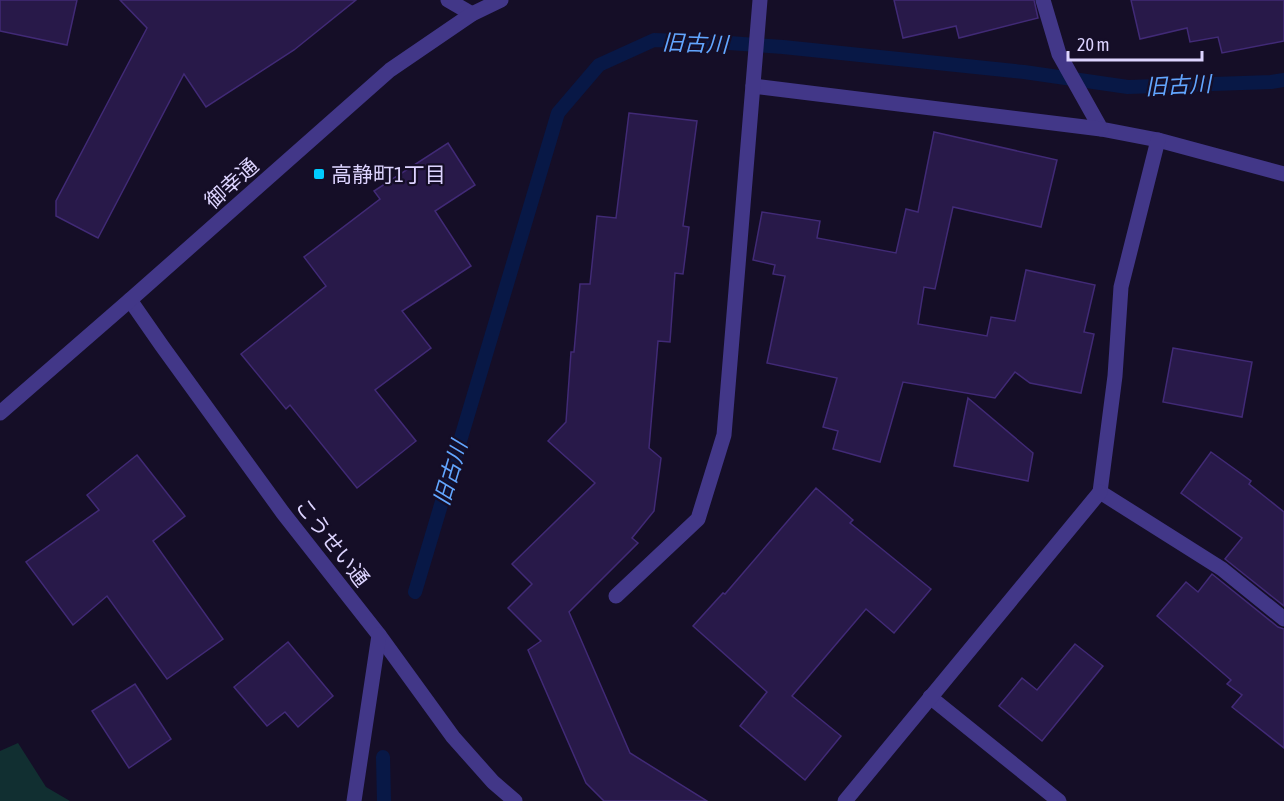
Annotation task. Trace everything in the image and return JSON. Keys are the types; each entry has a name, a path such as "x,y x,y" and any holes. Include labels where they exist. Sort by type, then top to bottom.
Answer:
{"street":[{"path":"448,0 471,14"},
{"name":"御幸通","path":"0,413 390,70 471,14 501,0"},
{"path":"616,596 698,519 724,435 760,0"},
{"path":"1043,0 1059,54 1101,129"},
{"path":"754,81 1101,129 1158,140 1284,174"},
{"path":"845,801 1100,492 1115,376 1121,287 1158,140"},
{"name":"こうせい通","path":"130,300 284,513 379,635 453,737 493,782 515,801"},
{"path":"1100,492 1222,569 1284,619"},
{"path":"354,801 379,635"},
{"path":"930,697 1059,801"}],"green space":[{"path":"18,743 46,787 70,801 0,801 0,751"}],"building":[{"path":"0,0 77,0 67,45 0,31"},
{"path":"120,0 356,0 294,50 206,107 184,74 98,238 56,216 56,201 147,28"},
{"path":"894,0 1034,0 1038,18 959,38 956,26 903,38"},
{"path":"1131,0 1284,0 1284,41 1222,53 1218,37 1190,42 1187,28 1140,39"},
{"path":"629,113 697,121 683,226 689,227 683,274 675,273 670,342 658,341 649,448 661,458 654,511 632,538 638,543 569,612 630,753 707,801 604,801 586,783 528,650 541,641 508,608 532,584 512,564 595,483 548,441 566,422 571,352 574,352 580,284 590,284 597,216 616,218"},
{"path":"934,132 1057,160 1041,227 953,207 935,289 924,287 918,324 987,336 991,317 1015,321 1026,270 1095,285 1084,332 1094,334 1081,393 1030,383 1015,372 995,398 903,382 880,462 833,449 838,431 823,427 837,378 767,363 785,276 773,274 775,265 753,260 762,212 820,221 817,238 896,253 906,209 918,212"},
{"path":"448,143 475,185 435,211 471,266 402,311 431,348 375,390 416,441 357,488 290,405 286,409 241,354 326,286 304,257 380,199 374,191"},
{"path":"1173,348 1252,362 1242,417 1163,402"},
{"path":"968,398 1033,453 1028,481 954,466"},
{"path":"1211,452 1251,481 1249,484 1284,512 1284,606 1225,559 1242,538 1181,493"},
{"path":"137,455 185,516 153,541 223,639 167,679 107,596 73,625 26,562 99,510 87,495"},
{"path":"816,488 853,520 850,523 931,589 894,633 866,609 792,696 841,736 805,780 740,726 767,692 693,626 723,593 725,594"},
{"path":"1212,574 1278,627 1284,629 1284,748 1232,707 1242,695 1227,684 1231,680 1157,616 1186,582 1198,592"},
{"path":"288,642 333,696 298,727 285,712 267,726 234,687"},
{"path":"1075,644 1103,666 1042,741 999,706 1022,678 1037,690"},
{"path":"135,684 171,739 129,768 92,711"}],"waterway":[{"name":"旧古川","path":"415,592 558,113 599,65 654,40 783,47 1024,72 1128,87 1284,80"},
{"name":"旧古川","path":"383,757 384,801"}],"place":[{"name":"高静町1丁目","path":"319,174"}]}
